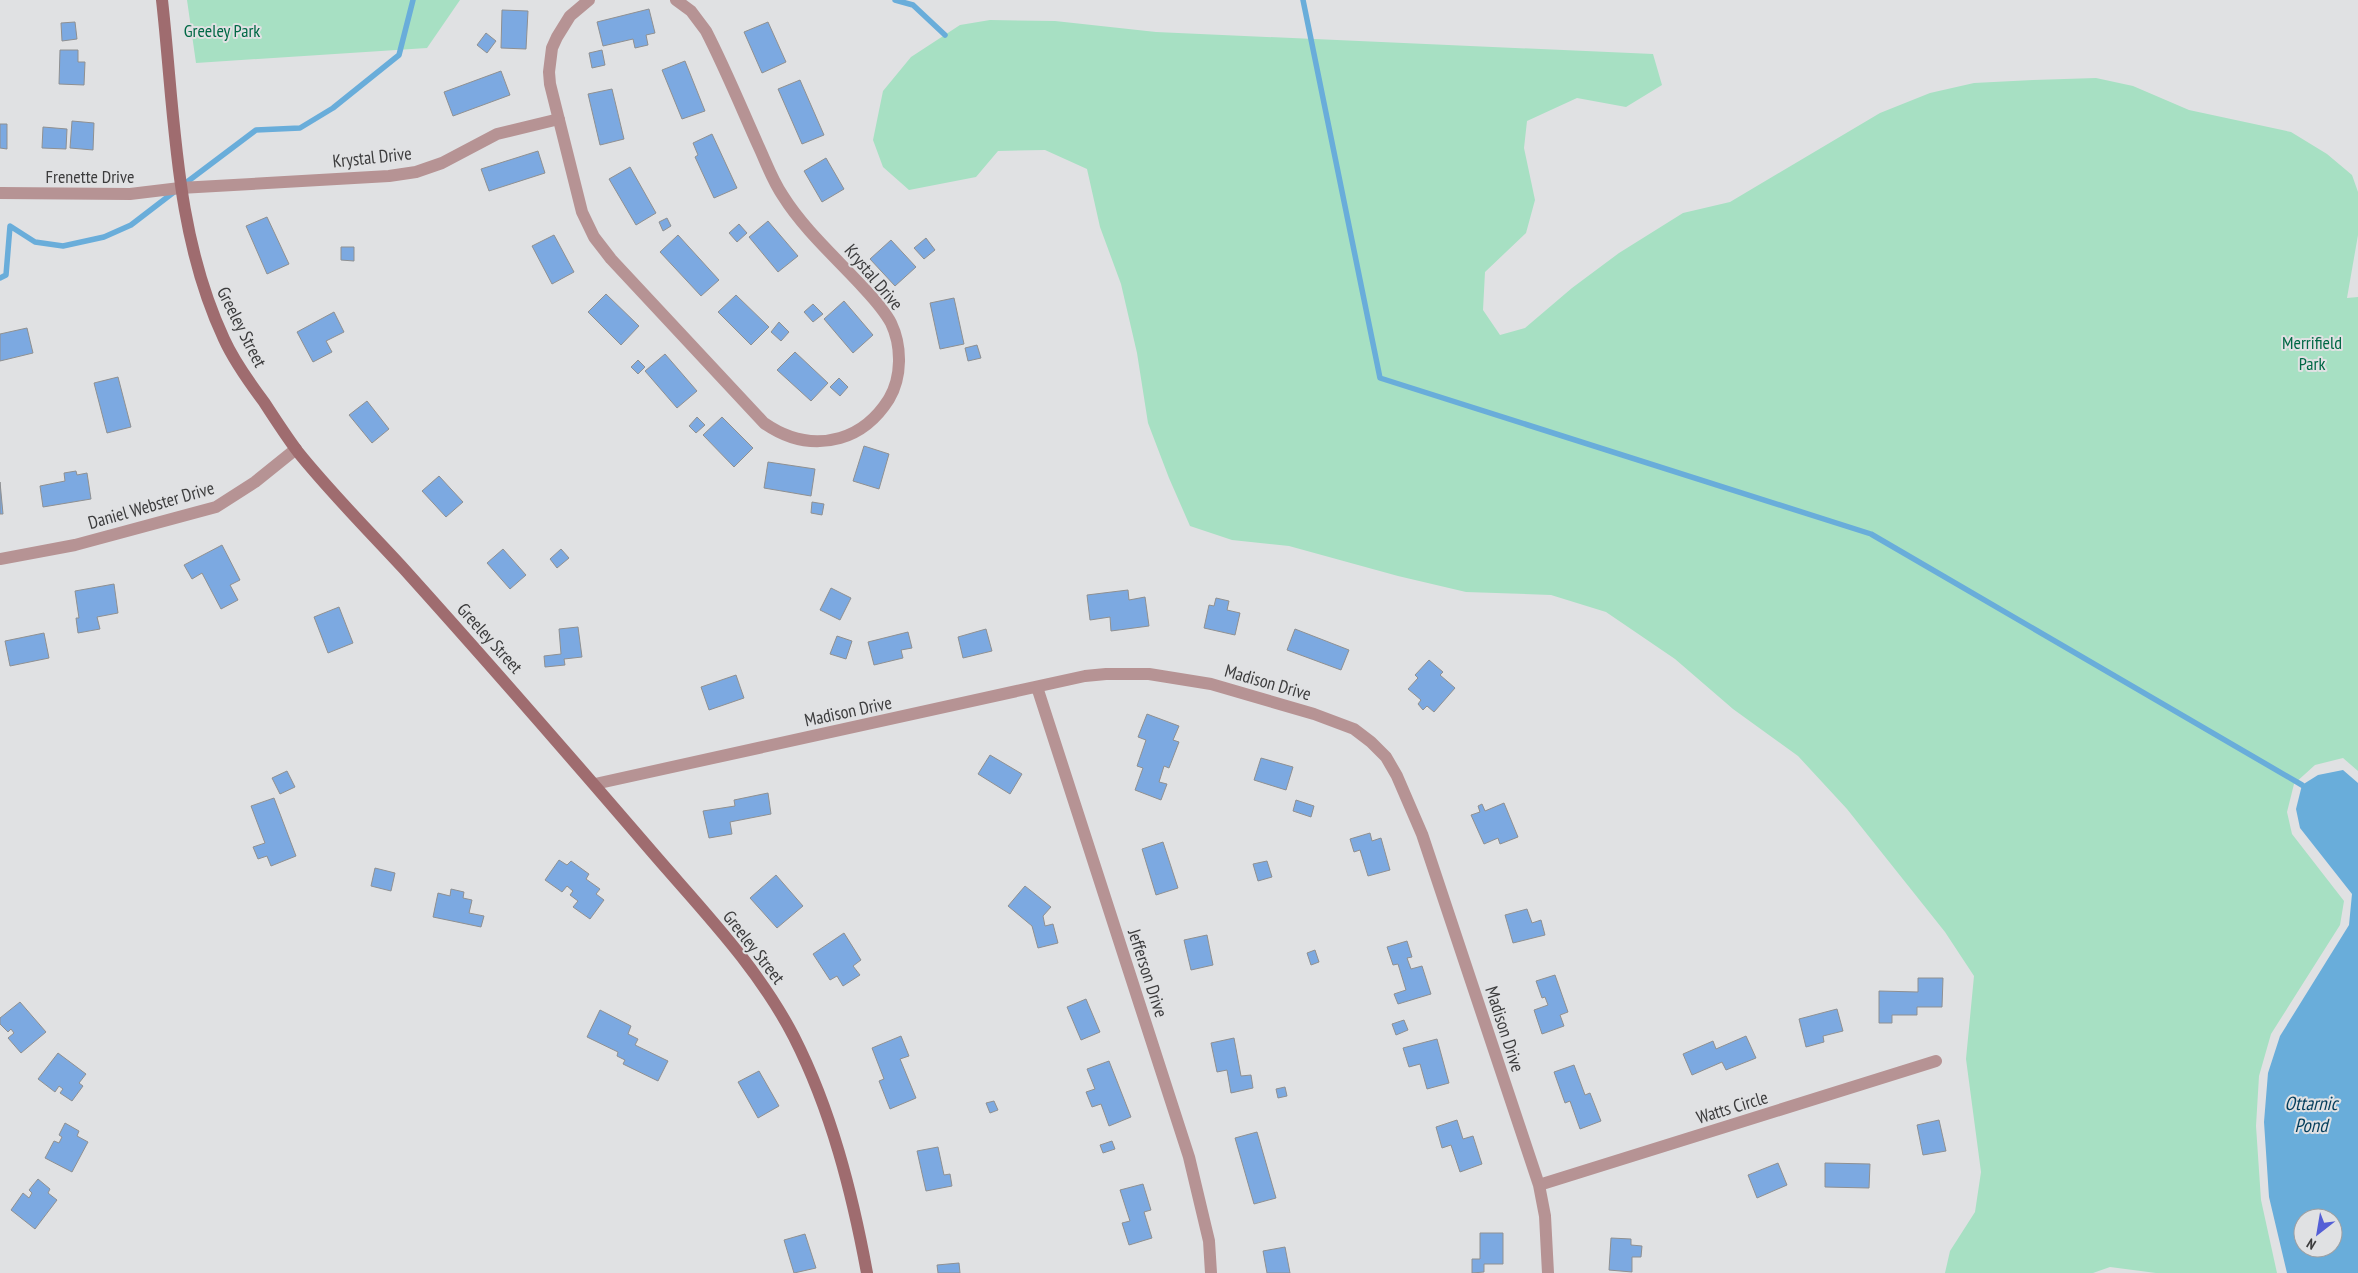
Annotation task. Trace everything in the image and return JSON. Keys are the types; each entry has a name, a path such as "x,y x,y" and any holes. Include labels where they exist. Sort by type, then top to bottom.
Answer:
{"street":[{"name":"Greeley Street","path":"162,0 180,188 201,284 215,319 238,365 296,450 595,784 745,960 770,996 792,1034 811,1074 827,1115 852,1196 867,1273"},
{"name":"Krystal Drive","path":"589,0 570,16 556,37 552,48 550,78 580,204 594,237 605,252 764,423 786,436 798,440 822,442 846,436 868,424 877,416 891,396 898,372 898,348 891,324 878,304 785,200 706,31 691,11 676,0"},
{"name":"Krystal Drive","path":"180,188 390,176 416,172 442,162 497,134 559,119"},
{"name":"Frenette Drive","path":"0,193 130,194 180,188"},
{"name":"Daniel Webster Drive","path":"0,559 75,545 216,508 255,482 296,450"},
{"name":"Madison Drive","path":"595,784 1038,687 1106,674 1170,676 1212,684 1314,714 1354,729 1386,757 1397,776 1422,834 1539,1185 1545,1216 1548,1273"},
{"name":"Jefferson Drive","path":"1038,687 1189,1157 1209,1241 1211,1273"},
{"name":"Watts Circle","path":"1539,1185 1936,1061"}],"green space":[{"name":"Greeley Park","path":"187,0 460,0 427,48 196,63"},
{"name":"Merrifield Park","path":"990,20 1055,21 1156,32 1653,54 1662,85 1626,107 1577,98 1527,121 1524,148 1535,200 1526,233 1485,272 1483,310 1500,335 1525,328 1572,288 1619,253 1683,213 1730,202 1880,113 1930,93 1974,83 2096,78 2133,86 2189,110 2291,132 2327,154 2352,175 2358,192 2358,235 2347,298 2358,297 2358,771 2343,758 2315,765 2294,784 2287,812 2292,834 2344,901 2340,925 2271,1034 2259,1076 2256,1126 2261,1200 2277,1273 2156,1273 2110,1267 2093,1273 1945,1273 1950,1251 1975,1212 1981,1172 1966,1059 1974,976 1945,932 1847,809 1798,756 1733,709 1675,659 1606,612 1551,595 1466,592 1398,576 1289,546 1232,540 1190,526 1148,423 1137,353 1121,284 1100,227 1087,169 1045,150 998,151 976,177 909,190 883,167 873,140 883,91 911,57 960,25"}],"water":[{"name":"Ottarnic Pond","path":"2343,770 2358,783 2358,1273 2287,1273 2269,1197 2264,1122 2268,1073 2280,1036 2349,925 2352,894 2300,828 2296,809 2302,785 2318,775"}],"building":[{"path":"649,9 655,33 646,35 648,45 635,48 633,39 603,46 597,22"},
{"path":"502,10 528,11 526,49 501,48"},
{"path":"75,22 77,39 62,41 61,23"},
{"path":"768,22 786,62 762,73 744,32"},
{"path":"486,33 496,41 487,53 477,45"},
{"path":"60,50 78,50 78,62 85,62 84,85 59,84"},
{"path":"602,50 605,65 592,68 589,53"},
{"path":"685,61 705,111 682,119 662,70"},
{"path":"501,71 510,95 453,116 444,92"},
{"path":"800,80 824,135 802,144 778,89"},
{"path":"612,89 624,139 600,145 588,94"},
{"path":"72,121 94,123 93,150 70,148"},
{"path":"0,124 7,124 7,149 0,148"},
{"path":"43,127 67,129 66,149 42,148"},
{"path":"712,134 737,188 714,198 695,157 698,155 693,143"},
{"path":"538,151 545,173 489,191 481,169"},
{"path":"826,158 844,189 822,202 804,171"},
{"path":"630,167 656,213 636,225 609,179"},
{"path":"267,217 289,264 267,274 246,226"},
{"path":"667,218 671,226 663,231 659,222"},
{"path":"768,221 798,256 778,272 749,237"},
{"path":"739,224 747,233 737,242 729,233"},
{"path":"554,235 574,272 552,284 532,246"},
{"path":"678,235 719,280 701,296 660,252"},
{"path":"926,238 935,250 924,259 914,248"},
{"path":"891,240 916,267 895,286 870,259"},
{"path":"341,247 354,247 354,261 341,260"},
{"path":"606,294 639,326 621,345 588,312"},
{"path":"736,295 769,327 751,345 718,312"},
{"path":"954,298 964,344 940,349 930,303"},
{"path":"844,301 873,335 853,353 824,319"},
{"path":"813,304 823,314 813,322 804,312"},
{"path":"334,312 344,332 326,341 332,352 313,362 297,332"},
{"path":"779,322 789,332 781,341 771,332"},
{"path":"27,328 33,353 0,361 0,334"},
{"path":"977,345 981,358 968,361 965,348"},
{"path":"795,352 828,383 811,401 777,370"},
{"path":"665,354 697,391 677,408 645,371"},
{"path":"638,360 645,367 638,374 631,367"},
{"path":"118,377 131,427 107,433 94,383"},
{"path":"839,378 848,387 840,396 830,387"},
{"path":"367,401 389,429 372,443 349,415"},
{"path":"697,417 705,425 696,433 689,426"},
{"path":"722,417 753,448 734,467 703,435"},
{"path":"864,446 889,454 879,489 853,481"},
{"path":"768,462 815,469 811,496 764,488"},
{"path":"76,471 77,475 87,473 91,499 43,507 40,486 65,481 64,473"},
{"path":"439,476 463,502 446,517 422,491"},
{"path":"0,482 3,514 0,514"},
{"path":"812,502 824,504 822,515 811,513"},
{"path":"222,545 240,580 230,585 238,600 221,609 202,573 192,579 184,565"},
{"path":"503,549 526,575 510,589 487,563"},
{"path":"561,549 569,558 557,568 550,559"},
{"path":"114,584 118,613 97,617 100,629 78,633 76,618 79,618 75,591"},
{"path":"831,588 851,598 840,620 820,610"},
{"path":"1128,590 1129,600 1145,597 1149,626 1111,631 1110,617 1090,620 1087,595"},
{"path":"1216,598 1229,601 1227,610 1240,613 1235,635 1204,628 1209,605 1214,606"},
{"path":"339,607 353,643 328,653 314,617"},
{"path":"578,627 582,657 564,659 565,665 545,667 544,656 561,654 559,629"},
{"path":"986,629 992,651 963,658 958,637"},
{"path":"1295,629 1349,650 1341,670 1287,650"},
{"path":"908,632 912,648 901,650 903,658 874,665 868,642"},
{"path":"44,633 49,658 10,666 5,641"},
{"path":"837,636 852,641 846,659 830,654"},
{"path":"1429,660 1443,672 1440,675 1455,688 1434,712 1427,706 1423,710 1418,704 1421,700 1408,689 1418,678 1415,675"},
{"path":"736,675 744,698 709,710 701,687"},
{"path":"1147,714 1179,726 1173,740 1179,742 1169,768 1164,766 1159,782 1167,784 1161,800 1135,790 1143,768 1137,766 1146,740 1138,737"},
{"path":"990,755 1022,774 1010,794 978,774"},
{"path":"1261,758 1293,767 1286,790 1254,780"},
{"path":"287,771 295,787 280,794 272,778"},
{"path":"768,793 771,814 730,822 732,834 709,838 703,811 735,806 734,800"},
{"path":"274,798 296,856 271,866 267,856 258,859 253,847 265,843 251,806"},
{"path":"1296,800 1314,806 1311,817 1293,811"},
{"path":"1504,803 1518,837 1500,844 1498,838 1484,844 1471,815 1480,812 1478,806 1482,804 1485,811"},
{"path":"1370,833 1372,841 1381,838 1390,870 1368,876 1360,850 1354,852 1350,839"},
{"path":"1163,842 1178,888 1156,895 1142,849"},
{"path":"559,860 567,865 571,861 589,874 586,879 600,889 596,894 604,900 590,919 573,907 578,901 570,895 573,891 567,886 562,892 545,880"},
{"path":"1267,861 1272,877 1258,881 1253,864"},
{"path":"375,868 395,873 391,891 371,886"},
{"path":"776,875 803,906 777,928 750,898"},
{"path":"1025,886 1051,907 1043,916 1045,926 1053,924 1058,943 1038,948 1032,926 1008,906"},
{"path":"451,889 464,892 463,898 472,900 469,913 484,916 481,927 433,917 438,893 450,896"},
{"path":"1527,909 1532,923 1541,920 1545,935 1513,943 1505,915"},
{"path":"844,933 861,960 853,966 860,975 843,986 837,976 830,980 813,954"},
{"path":"1207,935 1213,965 1191,970 1184,940"},
{"path":"1407,941 1412,957 1407,958 1411,969 1422,966 1431,994 1398,1004 1394,994 1406,990 1398,964 1393,965 1387,947"},
{"path":"1315,950 1319,962 1311,965 1307,953"},
{"path":"1555,975 1568,1012 1560,1015 1564,1026 1542,1034 1534,1010 1548,1005 1545,997 1542,998 1536,981"},
{"path":"1918,978 1943,978 1942,1007 1917,1007 1917,1015 1892,1015 1892,1023 1879,1023 1879,991 1918,992"},
{"path":"1086,999 1100,1032 1081,1040 1067,1007"},
{"path":"20,1002 46,1032 21,1053 8,1038 14,1033 11,1029 8,1032 0,1024 0,1018"},
{"path":"1837,1009 1843,1031 1823,1036 1824,1042 1806,1047 1799,1019"},
{"path":"600,1010 631,1026 628,1034 638,1039 635,1045 668,1061 658,1081 623,1064 625,1060 617,1056 618,1052 587,1037"},
{"path":"1404,1020 1408,1030 1396,1035 1392,1024"},
{"path":"901,1036 909,1056 900,1059 916,1098 890,1109 879,1081 884,1079 872,1048"},
{"path":"1746,1036 1756,1058 1726,1070 1722,1062 1692,1075 1683,1054 1713,1041 1716,1049"},
{"path":"1234,1038 1241,1076 1251,1075 1253,1088 1231,1093 1227,1070 1217,1072 1211,1043"},
{"path":"1437,1039 1449,1083 1427,1089 1420,1064 1409,1067 1403,1048"},
{"path":"58,1053 86,1074 79,1083 83,1086 72,1101 60,1093 63,1089 59,1086 55,1092 38,1079"},
{"path":"1109,1061 1131,1117 1109,1126 1101,1104 1092,1107 1086,1092 1095,1089 1087,1069"},
{"path":"1574,1065 1585,1095 1590,1093 1601,1121 1580,1129 1570,1101 1565,1103 1554,1072"},
{"path":"759,1071 779,1106 758,1118 738,1082"},
{"path":"1285,1087 1287,1096 1278,1098 1276,1089"},
{"path":"994,1101 998,1110 990,1113 986,1103"},
{"path":"1457,1120 1463,1139 1473,1136 1482,1164 1460,1172 1451,1145 1442,1148 1436,1127"},
{"path":"1939,1120 1946,1151 1923,1155 1917,1125"},
{"path":"65,1123 79,1131 77,1136 88,1142 72,1172 45,1158 54,1141 59,1143 62,1137 59,1135"},
{"path":"1257,1132 1276,1198 1254,1204 1235,1138"},
{"path":"1112,1141 1115,1149 1103,1153 1100,1145"},
{"path":"938,1147 944,1175 950,1174 952,1186 926,1191 917,1151"},
{"path":"1778,1163 1787,1185 1757,1198 1748,1175"},
{"path":"1825,1163 1870,1164 1869,1188 1825,1187"},
{"path":"38,1179 50,1189 48,1193 57,1200 35,1229 11,1210 23,1193 29,1198 32,1193 29,1190"},
{"path":"1143,1184 1151,1210 1144,1212 1152,1238 1129,1245 1122,1223 1130,1221 1120,1190"},
{"path":"1480,1233 1503,1233 1503,1264 1484,1264 1484,1272 1472,1273 1472,1259 1480,1259"},
{"path":"805,1234 816,1268 794,1273 784,1240"},
{"path":"1611,1238 1631,1239 1631,1245 1642,1246 1641,1257 1632,1257 1632,1272 1609,1270"},
{"path":"1285,1247 1290,1273 1267,1273 1263,1251"},
{"path":"959,1263 960,1273 938,1273 937,1265"}],"waterway":[{"path":"183,185 256,130 300,128 333,108 399,55 413,0"},
{"path":"895,0 913,5 945,35"},
{"path":"1303,0 1380,378 1871,534 2302,785"},
{"path":"0,278 6,275 10,226 35,242 63,246 104,237 131,225 174,192"}]}
